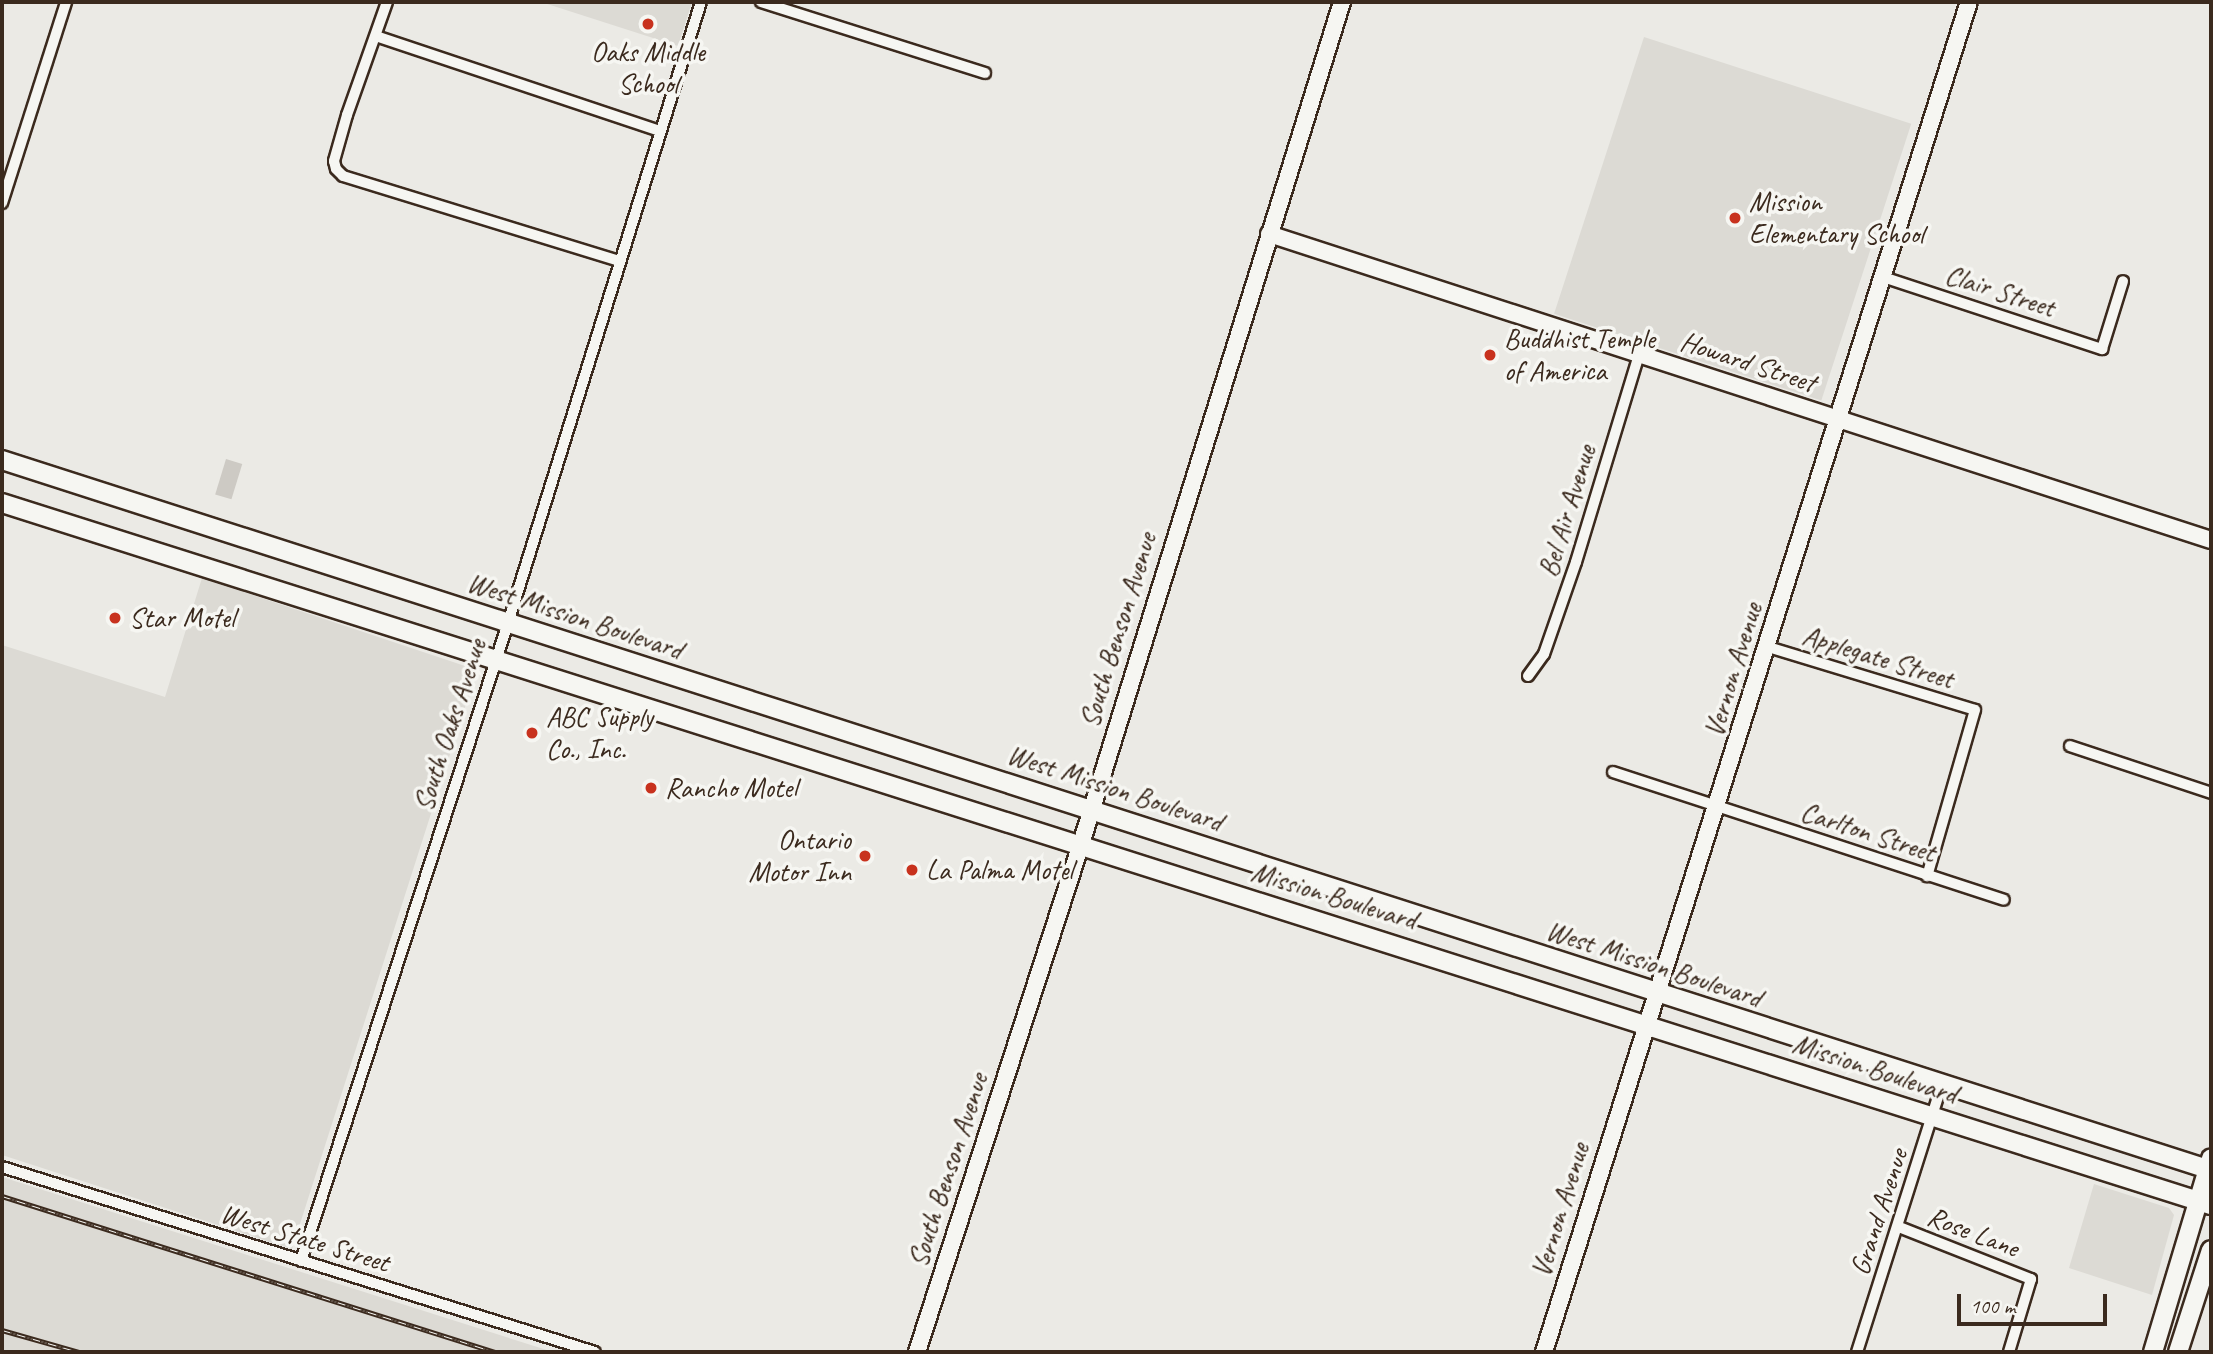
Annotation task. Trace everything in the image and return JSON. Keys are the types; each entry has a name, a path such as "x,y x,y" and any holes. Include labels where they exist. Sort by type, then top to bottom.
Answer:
{"main road":[{"name":"West Mission Boulevard","path":"2,460 1092,807 1942,1084 2210,1166"},
{"path":"2,503 1081,844"},
{"name":"Mission Boulevard","path":"1081,844 1644,1021 2204,1202"},
{"path":"2153,1352 2204,1202 2210,1166"},
{"path":"2178,1352 2211,1250"}],"street":[{"path":"2,203 66,2"},
{"path":"387,2 347,115 334,161 343,176 620,261"},
{"name":"South Oaks Avenue","path":"301,1261 508,623 701,2"},
{"path":"761,2 985,73"},
{"name":"South Benson Avenue","path":"917,1352 1081,844 1342,2"},
{"name":"Vernon Avenue","path":"1544,1352 1644,1021 1658,993 1969,2"},
{"path":"376,36 660,131"},
{"name":"Howard Street","path":"1269,234 2211,540"},
{"name":"Clair Street","path":"1883,277 2102,349 2123,281"},
{"name":"Bel Air Avenue","path":"1528,676 1544,654 1576,562 1639,354"},
{"name":"Applegate Street","path":"1768,647 1975,710 1927,876"},
{"path":"2070,746 2211,793"},
{"name":"Carlton Street","path":"1614,772 2004,900"},
{"name":"Grand Avenue","path":"1857,1352 1899,1227 1942,1084"},
{"name":"West State Street","path":"2,1167 595,1352"},
{"name":"Rose Lane","path":"1899,1227 2031,1279 2009,1352"}],"shaded area":[{"name":"Oaks Middle School","path":"541,2 692,2 678,46"},
{"name":"Mission Elementary School","path":"1644,37 1911,124 1821,401 1554,314"},
{"path":"226,459 242,464 231,499 215,494"},
{"path":"202,578 465,666 473,682 292,1249 2,1155 2,645 165,697"},
{"path":"2,1177 553,1352 2,1352"},
{"path":"2094,1184 2169,1208 2174,1215 2152,1295 2069,1268"}],"railway":[{"path":"2,1196 495,1352"},
{"path":"2,1330 79,1352"}],"place":[{"name":"Oaks Middle School","path":"648,24"},
{"name":"Mission Elementary School","path":"1735,218"},
{"name":"Buddhist Temple of America","path":"1490,355"},
{"name":"Star Motel","path":"115,618"},
{"name":"ABC Supply Co., Inc.","path":"532,733"},
{"name":"Rancho Motel","path":"651,788"},
{"name":"Ontario Motor Inn","path":"865,856"},
{"name":"La Palma Motel","path":"912,870"}]}
